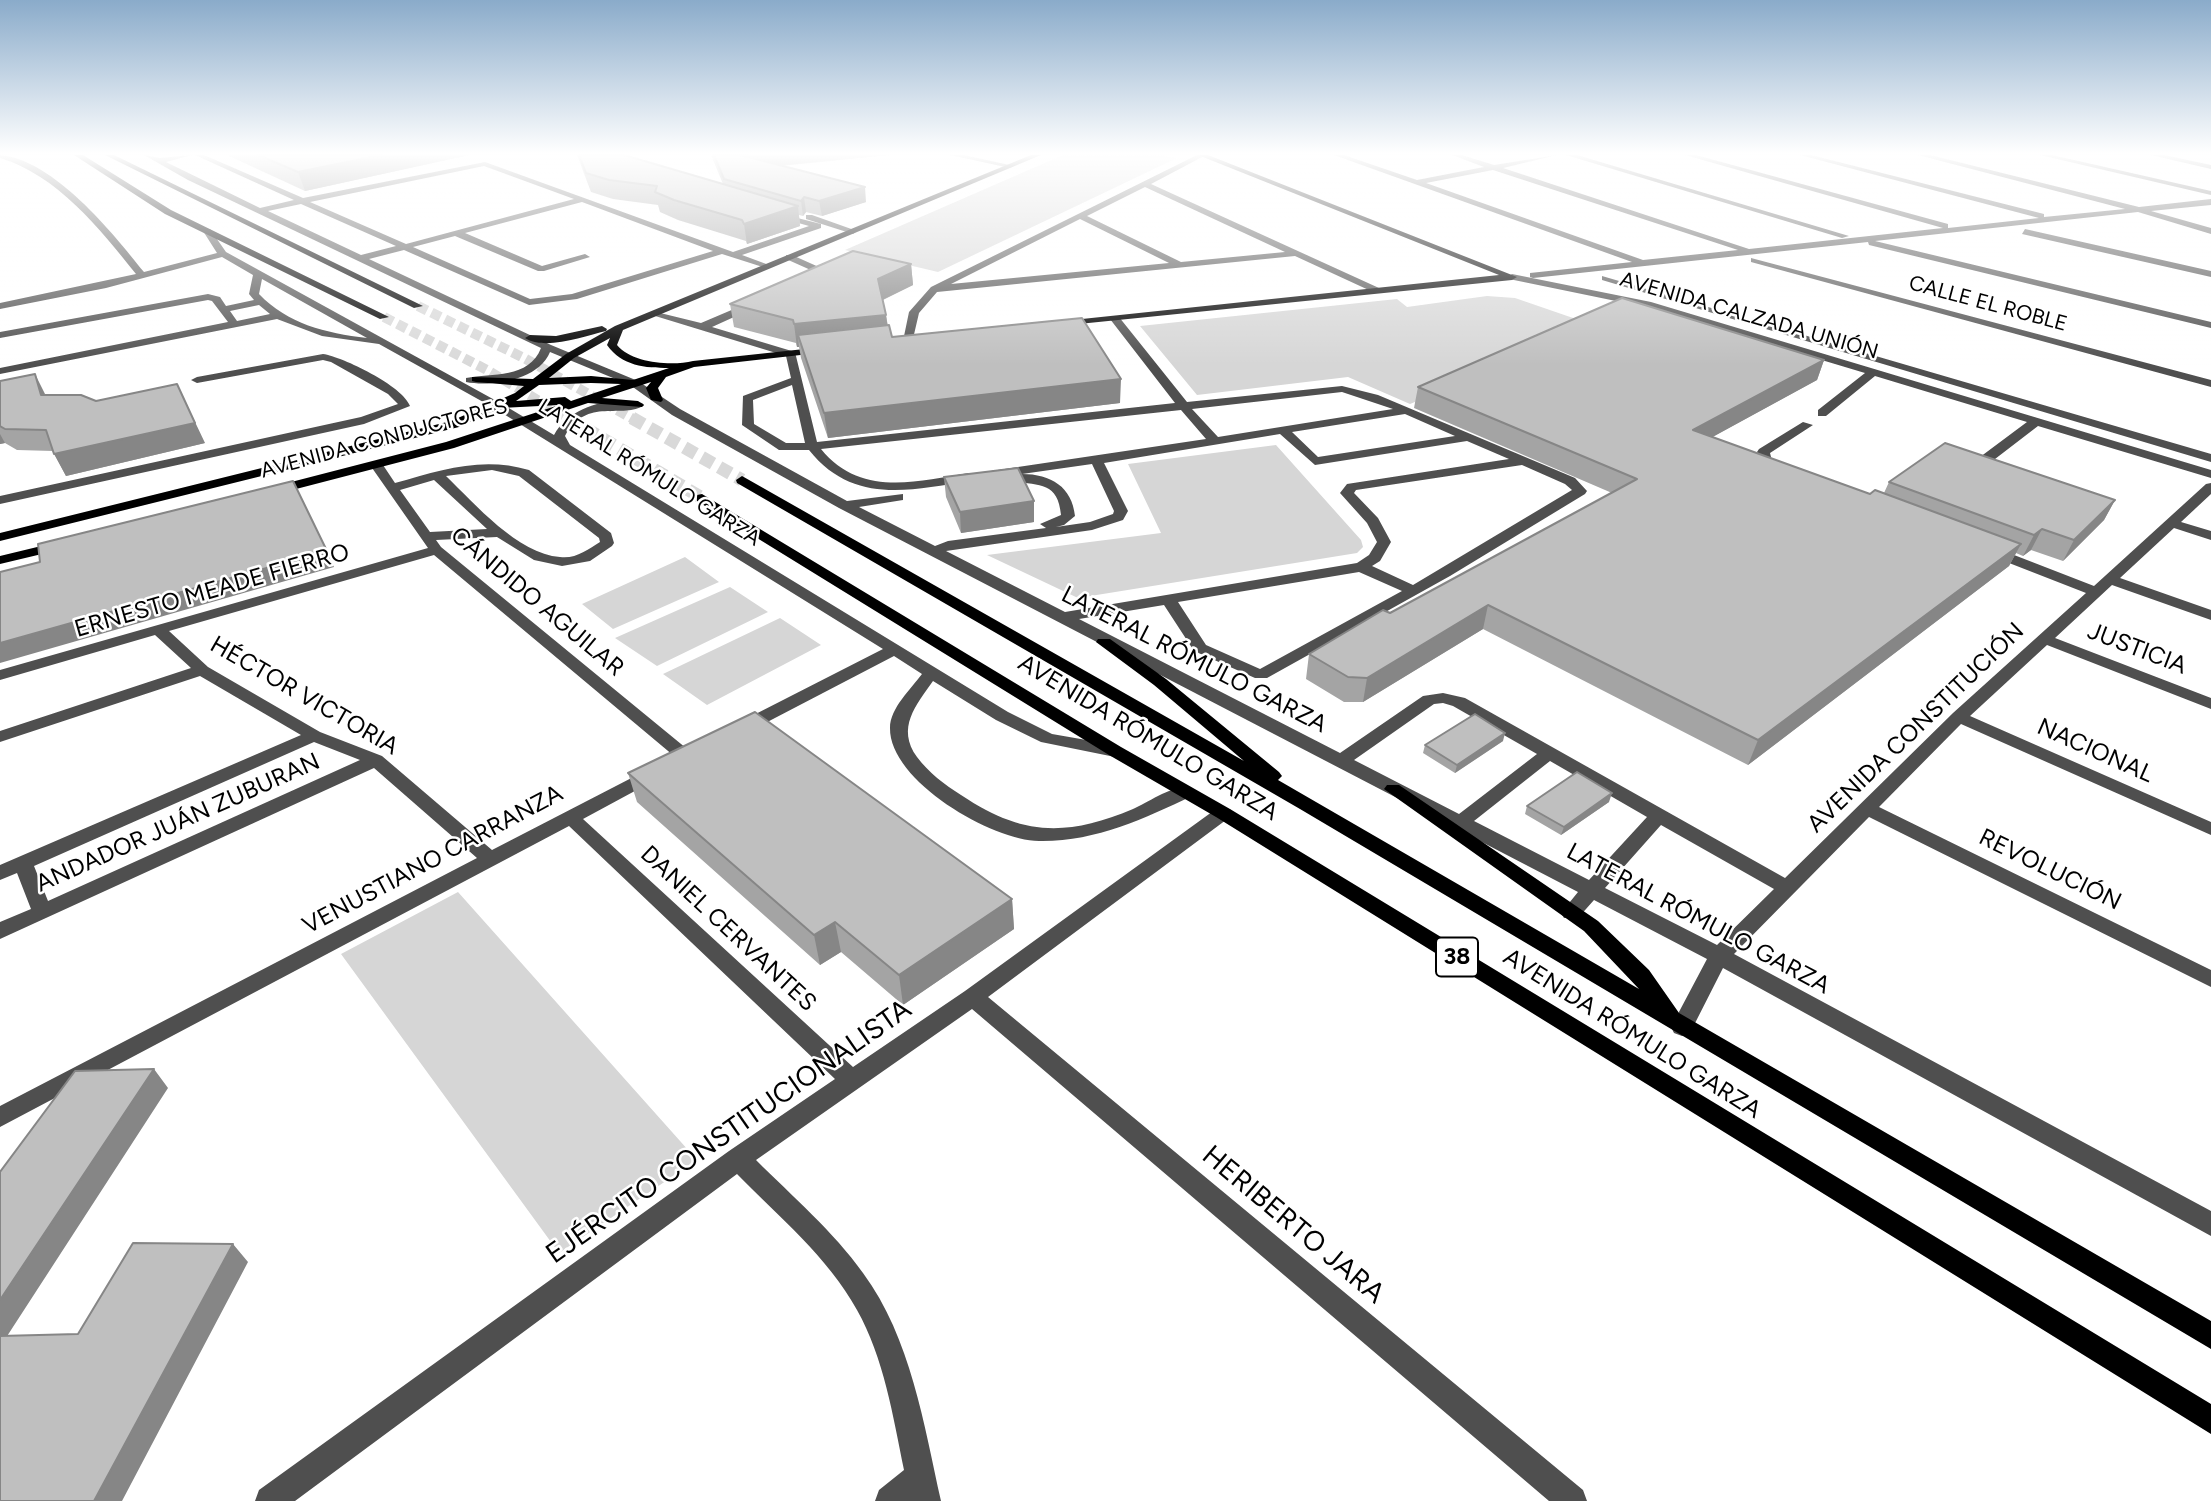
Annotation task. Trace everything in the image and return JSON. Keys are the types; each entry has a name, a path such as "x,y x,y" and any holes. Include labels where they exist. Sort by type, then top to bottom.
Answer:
{"main road":[{"path":"193,225 384,317"},
{"path":"255,225 418,306"},
{"path":"530,338 543,340 575,336 656,313 867,225"},
{"name":"AVENIDA CALZADA UNIÓN","path":"1380,225 1512,277"},
{"path":"1046,326 1512,277"},
{"name":"AVENIDA CONDUCTORES","path":"0,537 415,436 498,406 570,356 619,328 656,313"},
{"path":"619,328 612,345 626,357 650,364 693,364 830,349"},
{"path":"895,342 922,339"},
{"name":"AVENIDA CONDUCTORES","path":"258,495 376,465 523,422 693,364"},
{"path":"498,406 583,401 647,402 652,388 664,372"},
{"path":"476,379 536,382 604,379 634,383"},
{"name":"AVENIDA RÓMULO GARZA","path":"742,480 1307,805 2211,1336"},
{"name":"AVENIDA RÓMULO GARZA","path":"702,498 1115,751 1223,813 2211,1420"},
{"path":"0,560 77,541"},
{"path":"1104,642 1160,682 1307,805"},
{"path":"1393,789 1571,913 1615,948 1679,1024"}],"street":[{"path":"99,225 142,275"},
{"name":"LATERAL RÓMULO GARZA","path":"291,225 547,347 634,383 647,402 676,412 844,505 941,549 1104,642 1720,956 2211,1224"},
{"path":"355,225 521,300 538,303 573,297 722,251"},
{"path":"362,258 486,225"},
{"path":"650,225 766,267"},
{"path":"733,255 818,226 815,225"},
{"path":"835,225 853,231"},
{"path":"908,341 914,312 934,289 1058,225"},
{"path":"1098,225 1180,265"},
{"path":"1236,225 1376,290"},
{"path":"1536,225 1642,262"},
{"name":"CALLE EL ROBLE","path":"1663,225 1753,256 2211,384"},
{"path":"1807,225 1854,239 2211,325"},
{"path":"1941,225 1955,229"},
{"path":"1562,286 1854,239 1995,225"},
{"path":"1512,277 1642,262 1888,246 2093,225"},
{"path":"2189,225 2211,231"},
{"name":"LATERAL RÓMULO GARZA","path":"207,232 223,254 498,406 892,651 1002,716 1047,738 1115,751"},
{"path":"2025,232 2211,274"},
{"path":"456,233 541,269 585,257"},
{"path":"934,289 1298,253"},
{"path":"0,306 223,254"},
{"path":"789,257 814,267 818,273 789,289"},
{"path":"258,274 254,294 260,302 281,315 313,332 384,343"},
{"name":"AVENIDA CALZADA UNIÓN","path":"1512,277 1647,304 2211,474"},
{"name":"AVENIDA CALZADA UNIÓN","path":"1605,278 2211,458"},
{"path":"0,335 204,298 216,299 235,325"},
{"path":"704,326 765,299"},
{"path":"224,309 260,302"},
{"path":"656,313 791,354 811,446 824,466 869,486 883,488 1096,460 1404,411"},
{"path":"0,372 281,315"},
{"path":"1115,319 1215,441"},
{"path":"313,332 316,357"},
{"path":"449,380 476,379 528,369 544,357 547,347"},
{"path":"1,496 364,420 404,407 398,396 334,359 316,357 197,380"},
{"path":"1822,413 1874,372"},
{"path":"797,380 747,398 748,425 783,447 1342,389 1362,392 1570,481 1580,493 1261,675 1200,648 1168,599"},
{"path":"566,449 561,440 561,431 575,417 609,406 647,402"},
{"path":"1977,466 2037,421"},
{"path":"1795,477 1773,468 1762,456 1763,452 1807,425"},
{"path":"1282,430 1315,461 1466,438"},
{"path":"941,549 1092,526 1118,517 1121,511 1118,503 1096,460"},
{"path":"1058,618 1361,567 1375,558 1384,542 1373,522 1347,493 1352,487 1522,461"},
{"name":"CÁNDIDO AGUILAR","path":"376,465 436,550 693,754"},
{"path":"392,488 438,475 489,466 513,468 524,472 606,536 607,543 589,555 555,563 533,557 438,475"},
{"path":"792,477 824,466"},
{"path":"844,505 1033,478 1053,483 1068,511 1066,519 1059,522 977,534 941,549"},
{"name":"AVENIDA CONSTITUCIÓN","path":"1679,1024 1720,956 1866,808 1959,717 2211,486"},
{"path":"2172,523 2211,536"},
{"path":"425,536 502,533"},
{"path":"1972,544 2095,591"},
{"name":"ERNESTO MEADE FIERRO","path":"0,675 436,550"},
{"path":"1361,567 1413,590"},
{"path":"2110,579 2211,615"},
{"name":"HÉCTOR VICTORIA","path":"157,629 202,670 314,736 376,760 491,860"},
{"name":"JUSTICIA","path":"2044,639 2211,704"},
{"path":"723,738 892,651"},
{"path":"0,737 202,670"},
{"path":"930,674 900,719 900,746 912,765 992,822 1023,833 1081,833 1113,824 1186,792"},
{"path":"1339,762 1429,700 1443,698 1460,702 1787,888"},
{"name":"NACIONAL","path":"1959,717 2211,829"},
{"path":"0,873 314,736"},
{"path":"1459,823 1549,752"},
{"name":"VENUSTIANO CARRANZA","path":"0,1117 693,754"},
{"name":"ANDADOR JUÁN ZUBURAN","path":"0,931 376,760"},
{"name":"REVOLUCIÓN","path":"1866,808 2211,979"},
{"name":"EJÉRCITO CONSTITUCIONALISTA","path":"270,1501 738,1159 850,1079 973,997 1223,813"},
{"path":"1571,913 1659,815"},
{"name":"DANIEL CERVANTES","path":"570,817 850,1079"},
{"path":"23,864 43,912"},
{"name":"HERIBERTO JARA","path":"973,997 1572,1501"},
{"path":"738,1159 830,1254 866,1300 886,1342 923,1488 890,1501"}],"shaded area":[{"path":"902,225 1036,225 938,272 845,250"},
{"path":"1487,296 1515,298 1576,319 1582,333 1410,404 1348,377 1197,395 1140,326 1397,299 1407,307"},
{"path":"1276,445 1361,540 1363,547 1357,553 1078,598 987,555 1161,533 1128,464"},
{"path":"685,557 719,582 613,629 582,604"},
{"path":"730,587 768,612 657,666 615,638"},
{"path":"780,618 821,645 707,705 663,674"},
{"path":"458,892 697,1160 559,1253 341,954"}],"building":[{"path":"853,251 911,264 878,279 886,315 794,324 793,320 730,304"},
{"path":"1622,298 1824,360 1693,430 1870,494 1875,490 2021,544 1758,740 1488,605 1367,678 1348,677 1309,654 1383,610 1390,613 1637,479 1418,387"},
{"path":"1082,318 1121,379 824,413 798,335 889,325 892,337"},
{"path":"35,374 41,395 81,395 96,401 177,384 195,423 54,454 46,430 5,429 0,426 0,381"},
{"path":"1945,443 2115,500 2074,540 2042,529 2034,535 1889,482"},
{"path":"1018,468 1034,501 960,512 944,477"},
{"path":"293,481 327,551 0,643 0,572 40,562 38,544"},
{"path":"755,712 1012,899 899,975 835,922 814,935 628,773"},
{"path":"1475,714 1505,733 1457,765 1425,745"},
{"path":"1577,772 1612,793 1564,827 1527,806"},
{"path":"154,1069 0,1300 0,1172 75,1071"},
{"path":"133,1243 233,1244 94,1501 0,1501 0,1336 78,1334"}],"tunnel":[{"path":"418,306 524,358 635,420"},
{"path":"384,317 487,370 571,420"},
{"path":"568,418 702,498"},
{"path":"632,418 742,480"}]}
